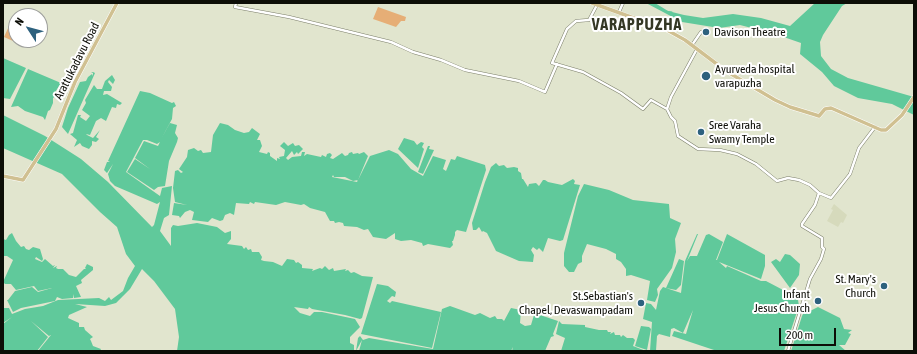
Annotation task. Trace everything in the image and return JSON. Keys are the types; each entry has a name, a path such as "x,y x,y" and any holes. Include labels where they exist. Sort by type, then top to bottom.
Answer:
{"main road":[{"name":"Arattukadavu Road","path":"3,176 23,180 56,129 75,82 117,3"},
{"path":"592,3 667,30 692,45 730,73 784,105 819,116 825,109 831,108 881,130 886,130 902,115 914,97"}],"street":[{"path":"236,3 235,7 289,17 391,42 412,52 440,59 465,70 519,81 545,92 557,64"},
{"path":"619,12 624,3"},
{"path":"597,5 589,20 576,21 568,29 552,63 584,72 644,109 651,100 667,108 671,117 675,121 678,136 689,145 704,150 720,150 737,154 756,164 777,181 794,178 810,185 819,193 832,198 852,171 859,148 874,127"},
{"path":"692,45 701,32"},
{"path":"667,108 671,97 697,49"},
{"path":"788,351 810,279 821,259 824,249 822,247 822,238 802,226 815,205 819,193"}],"shaded area":[{"path":"646,3 655,3 668,11 684,15 703,18 733,14 761,18 790,26 815,3 847,3 842,6 823,35 820,42 821,56 831,69 848,78 914,97 914,115 892,104 858,98 834,86 822,72 800,54 801,43 775,34 740,25 719,28 682,22"},
{"path":"378,7 406,17 405,21 401,21 396,27 373,19"},
{"path":"8,28 8,39 4,37"},
{"path":"3,58 26,68 10,99 3,98"},
{"path":"28,69 61,83 54,94 56,96 53,98 53,103 45,120 43,117 25,111 18,106 11,107"},
{"path":"93,72 95,73 68,134 62,127 68,108 80,82 86,81 92,74 93,76 93,73 91,73"},
{"path":"112,75 115,80 113,84 109,80 108,82 112,87 111,91 104,91 103,95 107,94 122,103 120,105 117,104 116,108 112,107 106,121 101,118 96,121 90,135 86,134 93,138 100,130 96,137 99,139 96,142 92,141 92,145 89,149 82,146 80,143 74,147 77,140 70,134 73,133 78,115 81,115 80,117 86,121 90,116 82,110 86,103 85,100 94,85 97,89 102,89 105,81"},
{"path":"140,91 150,93 172,103 174,102 176,106 173,108 172,119 161,139 170,123 177,125 175,133 178,138 169,161 165,186 158,187 154,190 127,172 135,159 150,169 135,158 144,141 158,146 160,142 157,144 143,140 126,172 160,196 162,188 172,186 169,215 164,218 160,231 171,246 171,228 173,225 178,226 197,223 217,227 225,233 231,231 231,239 227,244 242,246 244,249 246,247 248,250 251,249 252,252 259,252 262,257 261,260 264,261 273,262 282,266 287,259 294,260 296,263 298,262 302,265 302,268 313,269 312,271 320,268 322,269 325,266 329,270 333,268 334,271 346,269 345,271 348,270 351,273 354,272 362,276 373,277 362,318 360,319 312,309 309,307 308,309 294,307 300,313 310,316 314,312 322,312 355,319 360,327 350,337 350,343 354,345 354,351 177,351 179,337 175,309 154,281 142,269 130,289 116,303 105,306 75,304 87,307 69,315 68,318 79,323 79,327 84,327 85,330 93,337 90,339 93,346 101,349 100,351 38,351 51,335 49,336 31,321 48,337 37,351 3,351 3,324 12,317 3,323 4,308 9,308 12,314 25,309 43,306 58,300 99,298 105,301 109,297 111,300 123,291 135,266 126,254 117,227 62,174 3,148 3,115 45,136 81,159 108,182 152,227 154,225 160,202 157,204 115,186 110,181 108,174 113,164 107,173 104,170 107,162 110,162 108,161"},
{"path":"220,123 228,125 235,130 244,133 249,132 252,128 260,134 257,140 260,140 262,146 259,152 267,154 268,152 270,153 270,156 277,161 277,158 280,159 279,157 284,156 285,150 280,146 284,142 288,146 293,143 295,146 299,145 303,149 298,154 297,152 294,155 292,151 286,158 288,160 292,157 301,156 302,152 305,152 304,156 307,154 321,157 322,155 326,157 327,154 330,153 332,155 330,158 333,159 342,153 345,156 352,152 353,154 359,154 364,152 368,156 358,180 370,156 389,150 398,154 411,169 423,176 433,156 446,160 443,169 446,171 451,159 455,160 457,156 485,165 486,170 466,232 457,230 455,232 452,241 453,245 450,248 428,244 423,246 422,243 411,240 401,241 395,239 395,233 386,239 373,237 368,229 364,230 357,227 344,226 343,223 339,222 335,223 334,221 330,221 325,212 310,208 304,204 301,205 285,202 276,205 255,202 254,204 250,202 249,204 236,203 234,215 230,213 225,215 223,220 220,221 212,218 208,222 192,220 194,212 190,210 185,212 180,218 179,216 172,215 174,203 187,205 175,202 173,188 175,171 178,170 181,173 183,172 179,169 187,157 188,150 194,148 198,151 201,150 203,153 211,152 213,135","holes":["333,175 334,177 345,177 353,181 358,180 357,182 332,177"]},
{"path":"404,138 414,141 417,145 421,142 424,143 422,147 424,149 418,168 398,149"},
{"path":"428,146 430,146 429,149 434,150 423,174 418,172"},
{"path":"496,163 499,166 504,165 507,168 518,168 522,179 528,187 529,184 536,183 539,186 543,180 562,185 573,179 575,181 574,184 580,185 563,240 560,241 548,238 543,252 539,248 537,250 533,247 531,250 534,255 533,262 519,261 496,251 487,233 482,232 479,227 476,230 473,230 472,223 485,182 491,167"},
{"path":"584,184 609,190 633,200 669,204 670,218 681,223 675,239 676,252 672,268 657,289 658,295 655,302 647,300 650,281 631,275 626,276 626,269 621,262 616,259 616,254 606,249 587,244 582,256 582,262 578,264 574,272 569,272 564,266 564,253 578,196"},
{"path":"834,204 847,215 843,223 841,222 838,227 827,221 833,210 831,209"},
{"path":"12,233 21,247 24,246 29,250 33,247 40,249 43,259 42,261 36,257 35,259 42,262 45,259 53,266 55,265 53,268 57,266 56,268 63,269 69,275 76,277 84,269 86,269 87,264 93,267 93,270 81,280 82,283 76,286 81,297 74,298 73,294 73,298 62,299 57,297 55,301 21,308 13,312 7,300 15,291 32,287 38,292 52,288 38,291 34,286 16,290 11,284 5,284 3,282 13,260 7,256 3,256 3,239 6,240"},
{"path":"697,234 687,261 690,256 697,256 706,235 709,234 723,242 716,260 727,234 765,255 765,266 761,279 719,262 726,268 727,266 761,281 766,281 785,291 786,296 798,300 799,306 784,351 717,351 672,336 674,331 686,334 693,310 683,333 674,328 671,329 670,337 659,334 657,336 656,351 650,351 652,322 643,319 646,303 651,304 656,310 660,291 663,287 681,293 685,261"},
{"path":"785,254 790,255 800,264 799,275 790,288 771,262 776,259 780,262"},
{"path":"679,259 684,261 681,285 676,290 666,288"},
{"path":"377,284 388,286 396,292 395,297 392,296 387,301 390,303 392,301 441,312 432,348 361,334"},
{"path":"450,306 475,315 480,313 490,318 495,316 497,319 502,319 504,321 511,308 521,310 520,323 525,326 531,325 534,315 537,314 558,321 553,334 554,336 551,337 545,351 512,351 513,347 511,351 359,351 362,340 356,351 358,338 360,336 363,340 369,338 433,349 442,309"},
{"path":"818,307 840,318 844,329 852,330 848,333 851,334 845,345 839,345 846,351 791,351 806,308 810,311"},
{"path":"559,321 562,324 585,325 585,327 607,330 608,332 611,332 610,334 614,332 615,335 620,335 621,337 623,335 627,338 633,338 635,340 633,346 646,351 561,351 565,338 556,334"},
{"path":"641,326 649,327 651,329 647,350 635,346"}],"waterway":[{"path":"665,11 672,12"}],"place":[{"name":"Davison Theatre","path":"706,32"},
{"name":"Ayurveda hospital varapuzha","path":"706,76"},
{"name":"Sree Varaha Swamy Temple","path":"701,132"},
{"name":"St. Mary's Church","path":"884,286"},
{"name":"Infant Jesus Church","path":"818,301"},
{"name":"St.Sebastian's Chapel, Devaswampadam","path":"641,303"}],"district":[{"name":"VARAPPUZHA","path":"637,25"}]}
